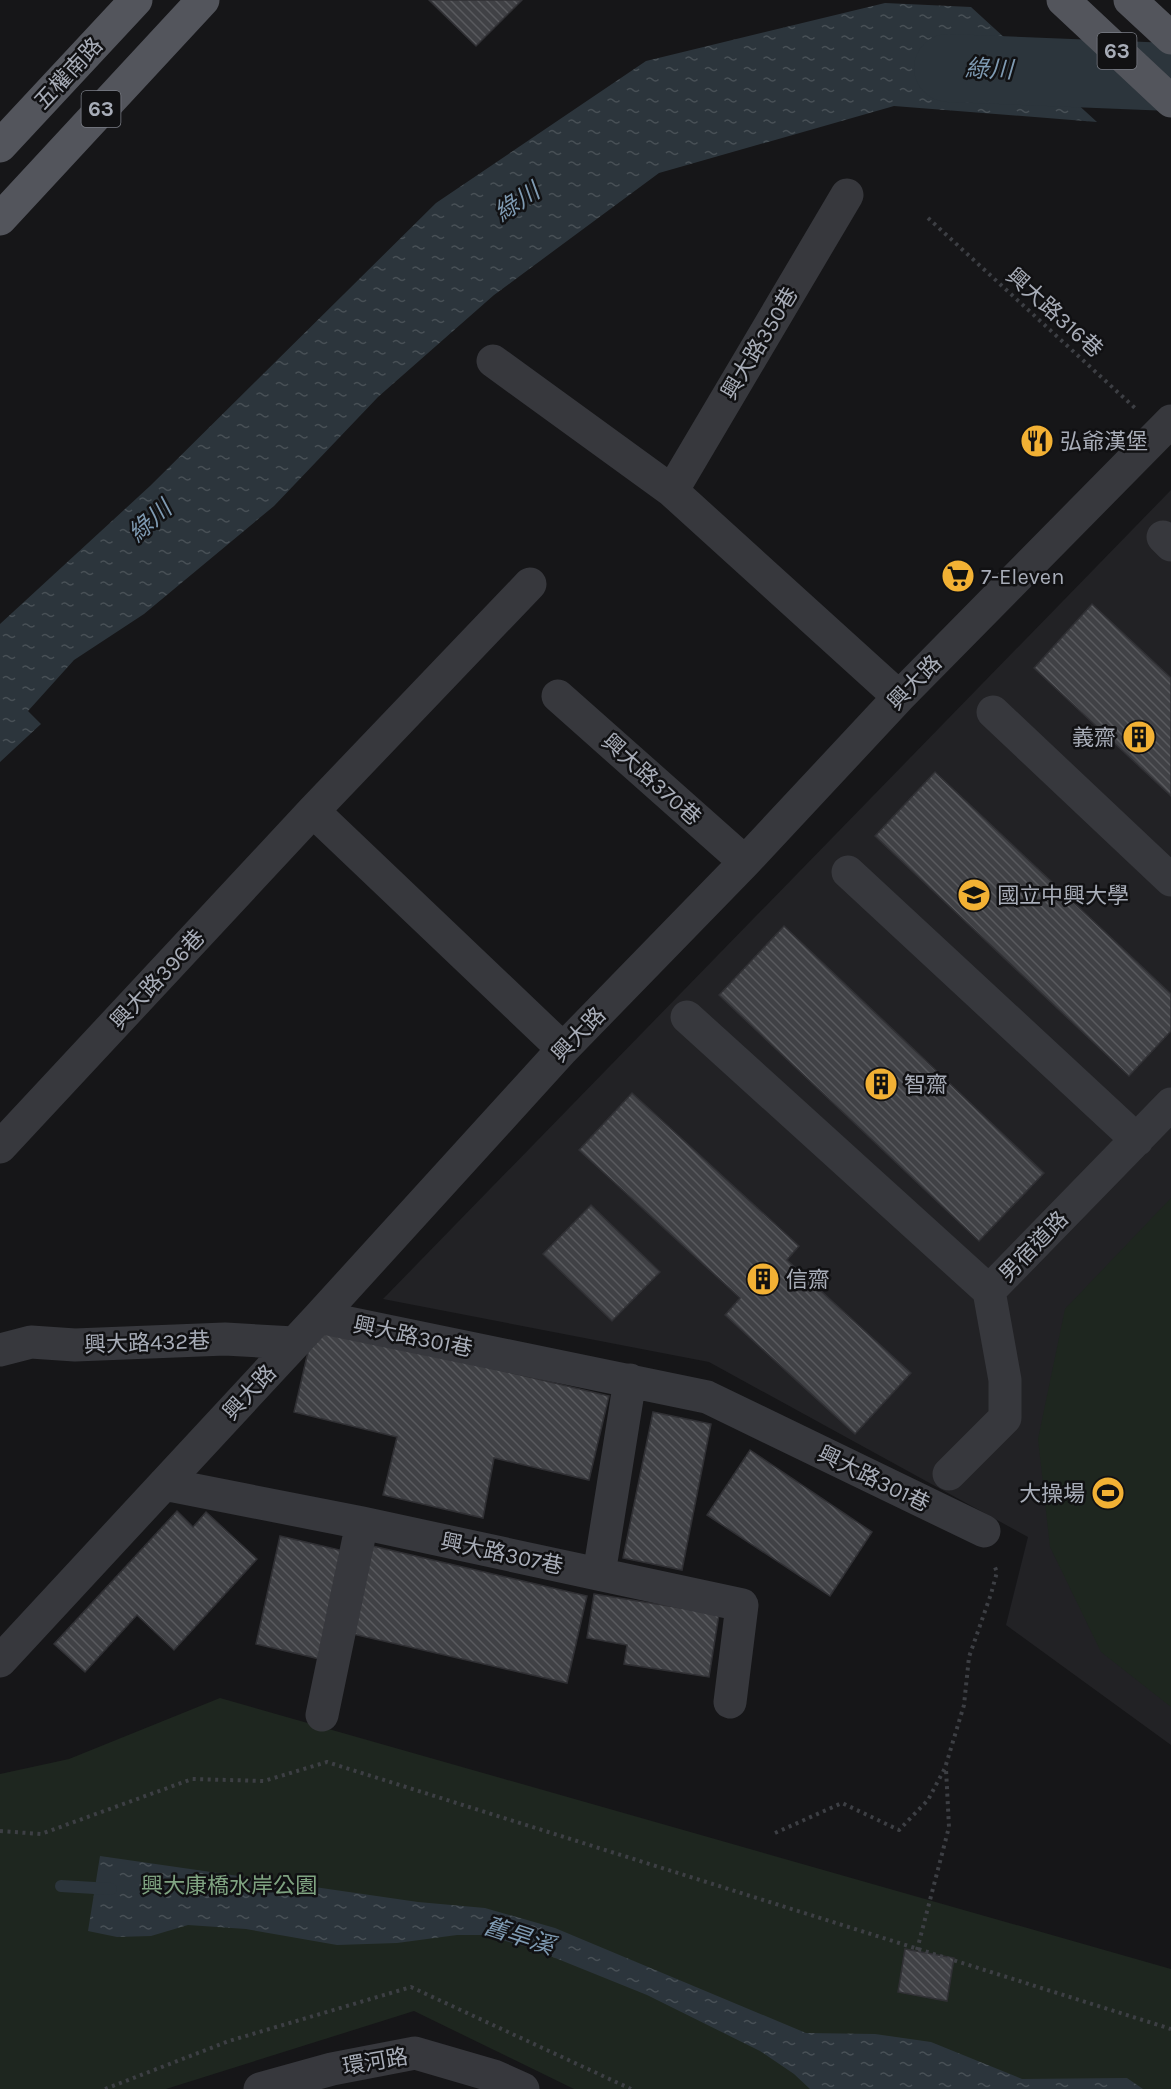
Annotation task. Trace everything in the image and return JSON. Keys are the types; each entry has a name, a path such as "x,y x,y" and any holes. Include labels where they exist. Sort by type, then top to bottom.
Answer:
{"main road":[{"name":"五權南路","path":"0,146 136,0"},
{"name":"63","path":"0,219 203,0"},
{"name":"63","path":"1063,0 1167,88"},
{"name":"63","path":"1130,0 1171,38"}],"street":[{"name":"興大路350巷","path":"672,491 847,195"},
{"path":"492,361 672,491 899,697"},
{"name":"興大路","path":"0,1661 319,1317 563,1049 745,862 899,697 1166,426"},
{"name":"興大路396巷","path":"0,1148 314,811 530,584"},
{"name":"興大路370巷","path":"558,696 745,862"},
{"path":"993,712 1171,880"},
{"path":"314,811 563,1049"},
{"path":"848,872 1137,1140"},
{"path":"687,1017 989,1291"},
{"name":"男宿道路","path":"950,1474 1005,1418 1005,1380 989,1291 1171,1104"},
{"name":"興大路301巷","path":"319,1317 707,1397 984,1531"},
{"name":"興大路432巷","path":"0,1350 31,1342 75,1345 225,1339 294,1343"},
{"path":"599,1574 630,1380"},
{"name":"興大路307巷","path":"164,1484 362,1523 742,1605 730,1702"},
{"path":"322,1715 362,1523"},
{"name":"環河路","path":"260,2089 332,2069 415,2053 494,2076 523,2089"}],"path":[{"name":"興大路316巷","path":"928,218 1166,426"},
{"path":"775,1833 842,1803 899,1830 928,1800 945,1768 964,1705 969,1658 992,1594 997,1572 984,1531"},
{"path":"0,1831 41,1834 192,1779 264,1781 327,1762 1171,2029"},
{"path":"917,1950 949,1827 945,1768"}],"shaded area":[{"name":"國立中興大學","path":"1171,490 1171,1745 1006,1625 1028,1537 709,1362 383,1299"}],"green space":[{"name":"大操場","path":"1171,1198 1171,1707 1101,1652 1050,1547 1038,1439 1065,1309"},
{"name":"興大康橋水岸公園","path":"220,1698 1171,1969 1171,2089 574,2089 414,2011 166,2089 0,2089 0,1774 69,1759"}],"water":[{"path":"885,3 971,7 1097,122 894,106 659,173 494,295 378,397 274,506 144,614 74,660 28,711 41,724 0,762 0,624 150,486 436,203 646,61"},
{"name":"舊旱溪","path":"100,1856 418,1902 485,1908 555,1928 806,2033 875,2034 931,2042 1022,2079 1127,2078 1143,2089 810,2089 794,2074 760,2051 647,1995 528,1947 483,1935 457,1935 397,1943 337,1945 246,1929 188,1925 151,1936 117,1937 88,1931"}],"building":[{"path":"429,0 522,0 476,46"},
{"name":"義齋","path":"1092,604 1171,678 1171,796 1034,668"},
{"path":"935,772 1171,994 1171,1031 1129,1076 875,836"},
{"name":"智齋","path":"784,926 1044,1173 979,1241 719,995"},
{"name":"信齋","path":"632,1093 799,1246 787,1260 911,1373 855,1434 725,1315 740,1298 579,1150"},
{"path":"591,1205 660,1272 612,1321 543,1254"},
{"path":"314,1326 609,1396 589,1480 494,1458 483,1518 383,1495 397,1437 294,1412"},
{"path":"653,1412 711,1424 682,1570 623,1558"},
{"path":"750,1450 872,1532 830,1596 707,1515"},
{"path":"177,1511 193,1527 206,1512 257,1559 174,1650 137,1615 85,1672 54,1644"},
{"path":"280,1536 348,1552 324,1660 256,1644"},
{"path":"364,1544 587,1596 567,1683 344,1632"},
{"path":"594,1594 719,1614 709,1677 624,1664 627,1645 587,1638"},
{"path":"905,1949 954,1958 947,2001 898,1992"}],"waterway":[{"name":"綠川","path":"948,68 1171,77"},
{"name":"舊旱溪","path":"61,1886 111,1889"}],"place":[{"name":"弘爺漢堡","path":"1037,441"},
{"name":"7-Eleven","path":"958,576"},
{"name":"義齋","path":"1139,737"},
{"name":"國立中興大學","path":"974,895"},
{"name":"智齋","path":"881,1084"},
{"name":"信齋","path":"763,1279"},
{"name":"大操場","path":"1108,1493"}]}
